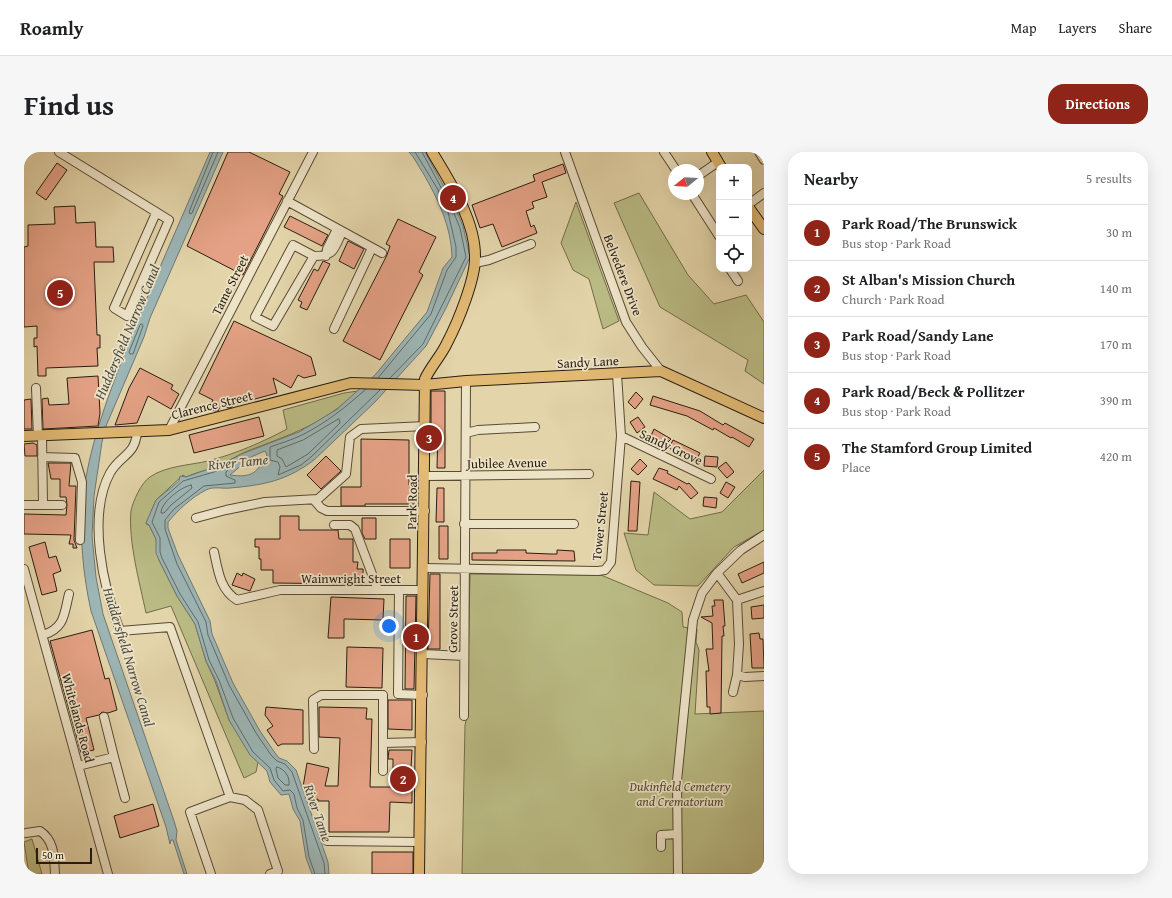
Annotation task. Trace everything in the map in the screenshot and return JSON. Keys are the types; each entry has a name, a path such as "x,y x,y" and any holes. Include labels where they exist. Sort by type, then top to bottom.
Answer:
{"main road":[{"name":"Park Road","path":"419,874 426,426 425,385 427,374 447,344 475,263 475,247 470,227 454,188 432,152"},
{"path":"712,152 719,164"},
{"path":"752,212 764,229"},
{"name":"Sandy Lane","path":"403,386 466,381 661,372 764,418"},
{"name":"Clarence Street","path":"24,436 169,430 351,383 403,386"}],"street":[{"path":"59,152 169,220 127,316 114,308 156,213"},
{"name":"Tame Street","path":"169,430 313,152"},
{"name":"Belvedere Drive","path":"565,152 626,322 642,347 661,372"},
{"path":"664,152 672,164"},
{"path":"758,152 764,160"},
{"path":"299,157 308,162"},
{"path":"704,173 716,167"},
{"path":"752,202 764,193"},
{"path":"696,200 716,231"},
{"path":"288,201 303,206 340,230 382,253"},
{"path":"314,256 273,326 255,317 293,245 314,256 326,256 327,249 340,230"},
{"path":"475,263 489,260 531,244"},
{"path":"334,329 372,248"},
{"path":"732,272 738,281"},
{"name":"Tower Street","path":"424,568 598,571 608,568 611,562 616,478 621,436 617,374"},
{"name":"Grove Street","path":"464,716 466,577 464,568 464,476 466,381"},
{"path":"36,388 42,458 43,505"},
{"path":"196,518 265,502 314,500 321,498 346,474 350,437 355,432 361,429 426,426"},
{"path":"466,433 478,430 535,427"},
{"path":"137,432 136,443 132,450 122,458 110,473 104,487 101,501 100,548 113,613 120,630 170,627 230,797"},
{"name":"Sandy Grove","path":"621,436 711,479"},
{"path":"42,458 75,458 82,482 80,540"},
{"name":"Jubilee Avenue","path":"425,476 589,474"},
{"path":"314,500 321,508 327,511 424,511"},
{"path":"24,505 62,505"},
{"path":"464,524 574,524"},
{"path":"334,525 350,525 355,529 378,590"},
{"path":"678,874 677,781 693,620 702,593 717,573 741,550 764,535"},
{"name":"Wainwright Street","path":"214,552 220,578 228,594 237,600 280,590 423,590"},
{"name":"Whitelands Road","path":"24,569 108,874"},
{"path":"717,573 736,600 740,644 737,675 733,692"},
{"path":"399,590 398,694 422,695"},
{"path":"736,600 764,591"},
{"path":"42,635 53,632 58,627 62,620 69,594"},
{"path":"423,654 464,656"},
{"path":"737,675 745,677 764,676"},
{"path":"314,749 313,700 322,695 383,695 383,771"},
{"path":"104,716 125,798"},
{"path":"383,743 422,742"},
{"path":"78,766 114,757"},
{"path":"211,874 190,812 230,797 245,800 258,810 278,871 270,874"},
{"path":"26,833 40,831 50,841 54,857 55,874"},
{"path":"661,847 661,835 677,834"},
{"path":"327,841 420,842"}],"green space":[{"path":"639,193 688,275 714,304 746,295 764,322 764,384 745,371 748,360 660,307 614,203"},
{"path":"576,202 619,321 603,329 589,279 573,270 561,243"},
{"path":"358,391 331,413 305,428 245,452 218,466 186,477 183,475 156,500 146,524 149,525 156,539 159,560 177,596 195,624 206,661 229,720 250,754 258,762 256,772 244,778 171,606 146,613 131,536 132,507 138,492 144,483 156,473 170,468 208,461 249,447 287,429 283,410 344,393"},
{"path":"764,470 764,530 734,547 698,586 654,585 636,570 624,533 648,535 654,492 690,519 722,512"},
{"name":"Dukinfield Cemetery and Crematorium","path":"470,574 601,575 668,603 682,612 683,627 697,629 696,642 699,650 695,714 764,711 764,874 462,874"},
{"path":"32,839 42,874 29,874 24,842"}],"water":[{"path":"210,152 223,152 150,318 144,337 106,426 102,442 94,496 92,536 96,577 103,614 174,821 177,831 176,840 187,874 184,874 173,840 171,840 170,844 166,827 91,611 82,554 81,526 83,497 89,460 111,390 144,304"},
{"name":"River Tame","path":"409,152 425,152 454,205 463,226 470,257 426,346 375,402 314,460 304,467 294,473 274,481 230,488 209,489 190,500 168,522 168,528 178,555 210,621 212,634 233,683 260,731 275,753 279,758 287,761 296,770 328,862 329,874 312,874 306,858 300,821 293,809 289,794 281,795 270,782 267,771 250,755 229,720 216,681 206,661 195,624 177,596 159,560 156,553 156,539 149,525 146,523 156,500 179,481 180,476 186,477 220,465 244,453 299,432 336,410 375,375 427,312 443,268 452,257 451,246 449,234 439,203 415,159","holes":["265,451 267,455 257,470 253,473 244,476 230,475 251,457"]}],"building":[{"path":"228,152 249,152 290,172 279,194 283,196 243,275 187,246"},
{"path":"57,163 67,170 46,200 36,193"},
{"path":"563,164 566,173 542,182 547,197 532,202 534,208 526,211 531,227 534,225 537,233 502,247 493,224 480,228 472,205 535,181 533,175"},
{"path":"75,206 76,223 95,222 96,247 113,247 114,262 94,262 97,335 100,335 100,348 97,348 98,366 46,368 46,376 38,376 37,346 34,347 34,338 37,338 37,326 24,327 24,247 28,246 28,225 55,224 54,207"},
{"path":"290,216 328,235 322,246 284,227"},
{"path":"398,219 436,237 419,272 423,275 380,360 343,341 387,255 390,246 386,244"},
{"path":"348,241 364,249 354,269 339,261"},
{"path":"323,261 330,264 307,310 300,307 302,302 298,300 314,269 318,271"},
{"path":"234,321 311,357 316,375 304,378 298,375 291,388 273,378 277,393 233,405 232,407 228,408 221,405 218,411 209,408 213,400 199,393"},
{"path":"140,368 173,385 171,389 179,394 171,409 148,396 137,423 115,425 129,388"},
{"path":"98,376 100,413 98,426 43,429 42,399 48,398 49,405 69,404 67,378"},
{"path":"431,391 445,391 445,468 437,468 438,428 431,428"},
{"path":"636,392 643,399 635,409 628,402"},
{"path":"653,396 700,411 723,425 725,423 754,439 749,447 714,428 713,430 687,416 650,405"},
{"path":"31,399 32,429 24,429 24,400"},
{"path":"259,417 264,436 194,453 189,435"},
{"path":"638,417 645,427 637,433 630,422"},
{"path":"654,429 671,439 664,446 650,438"},
{"path":"361,439 409,440 409,485 416,485 416,504 365,504 365,506 341,506 341,487 361,487"},
{"path":"673,440 700,453 695,462 669,448"},
{"path":"33,443 37,445 37,456 25,456 24,444"},
{"path":"326,456 341,471 321,489 307,475"},
{"path":"705,456 718,457 717,467 704,466"},
{"path":"640,459 647,466 638,475 631,469"},
{"path":"726,462 734,472 727,478 718,468"},
{"path":"48,463 71,463 69,486 76,486 74,540 77,548 73,548 73,544 69,544 71,535 24,534 24,514 66,515 66,497 60,497 60,479 51,479"},
{"path":"659,468 668,471 667,473 687,484 689,483 698,493 691,499 679,486 677,490 653,479"},
{"path":"631,481 640,482 637,531 628,531"},
{"path":"726,482 735,487 728,498 720,493"},
{"path":"437,488 444,488 444,522 436,522"},
{"path":"704,497 717,498 716,508 703,506"},
{"path":"280,516 299,516 299,530 338,530 339,539 353,539 353,562 358,562 357,569 363,569 363,584 273,583 273,570 261,570 259,547 255,547 255,539 280,539"},
{"path":"362,518 376,518 376,539 365,539 362,533"},
{"path":"439,526 448,526 448,559 439,559"},
{"path":"390,539 410,539 410,568 390,568"},
{"path":"45,542 49,558 56,556 61,571 53,574 57,591 42,595 29,547"},
{"path":"497,550 526,550 526,553 551,554 557,554 557,550 574,551 575,561 472,560 472,553 497,553"},
{"path":"764,562 764,573 742,583 738,574"},
{"path":"237,573 242,576 243,573 255,579 250,591 232,585"},
{"path":"430,574 440,574 440,649 428,649"},
{"path":"406,596 416,596 414,689 405,689"},
{"path":"331,597 384,599 383,620 344,619 344,638 328,638"},
{"path":"714,600 723,600 725,626 723,626 724,636 722,636 721,713 710,714 710,707 707,707 706,671 709,671 706,649 713,649 712,623 701,617 713,616 712,606 715,606"},
{"path":"764,605 764,618 752,619 751,607"},
{"path":"92,630 105,679 109,678 117,710 108,713 102,712 99,715 86,718 94,750 81,753 50,641"},
{"path":"759,633 760,639 763,639 764,668 752,668 750,634"},
{"path":"347,647 383,648 382,688 346,687"},
{"path":"388,700 412,700 412,730 388,729"},
{"path":"266,707 303,710 303,744 282,744 278,746 267,730 273,726 265,715"},
{"path":"319,707 367,708 366,719 372,719 370,787 396,787 397,770 393,770 393,759 388,759 389,750 412,750 410,788 412,788 412,803 390,802 389,832 329,832 329,801 318,801 318,799 309,801 303,787 307,763 329,768 325,786 338,786 340,738 319,737"},
{"path":"153,804 159,826 120,838 114,816"},
{"path":"372,852 413,852 413,874 372,874"}],"place":[{"name":"Park Road/Beck & Pollitzer","path":"453,198"},
{"name":"The Stamford Group Limited","path":"60,293"},
{"name":"Park Road/Sandy Lane","path":"429,438"},
{"name":"Park Road/The Brunswick","path":"416,637"},
{"name":"St Alban's Mission Church","path":"403,779"}],"water label":[{"name":"Huddersfield Narrow Canal","path":"127,332"},
{"name":"Huddersfield Narrow Canal","path":"129,657"}]}
